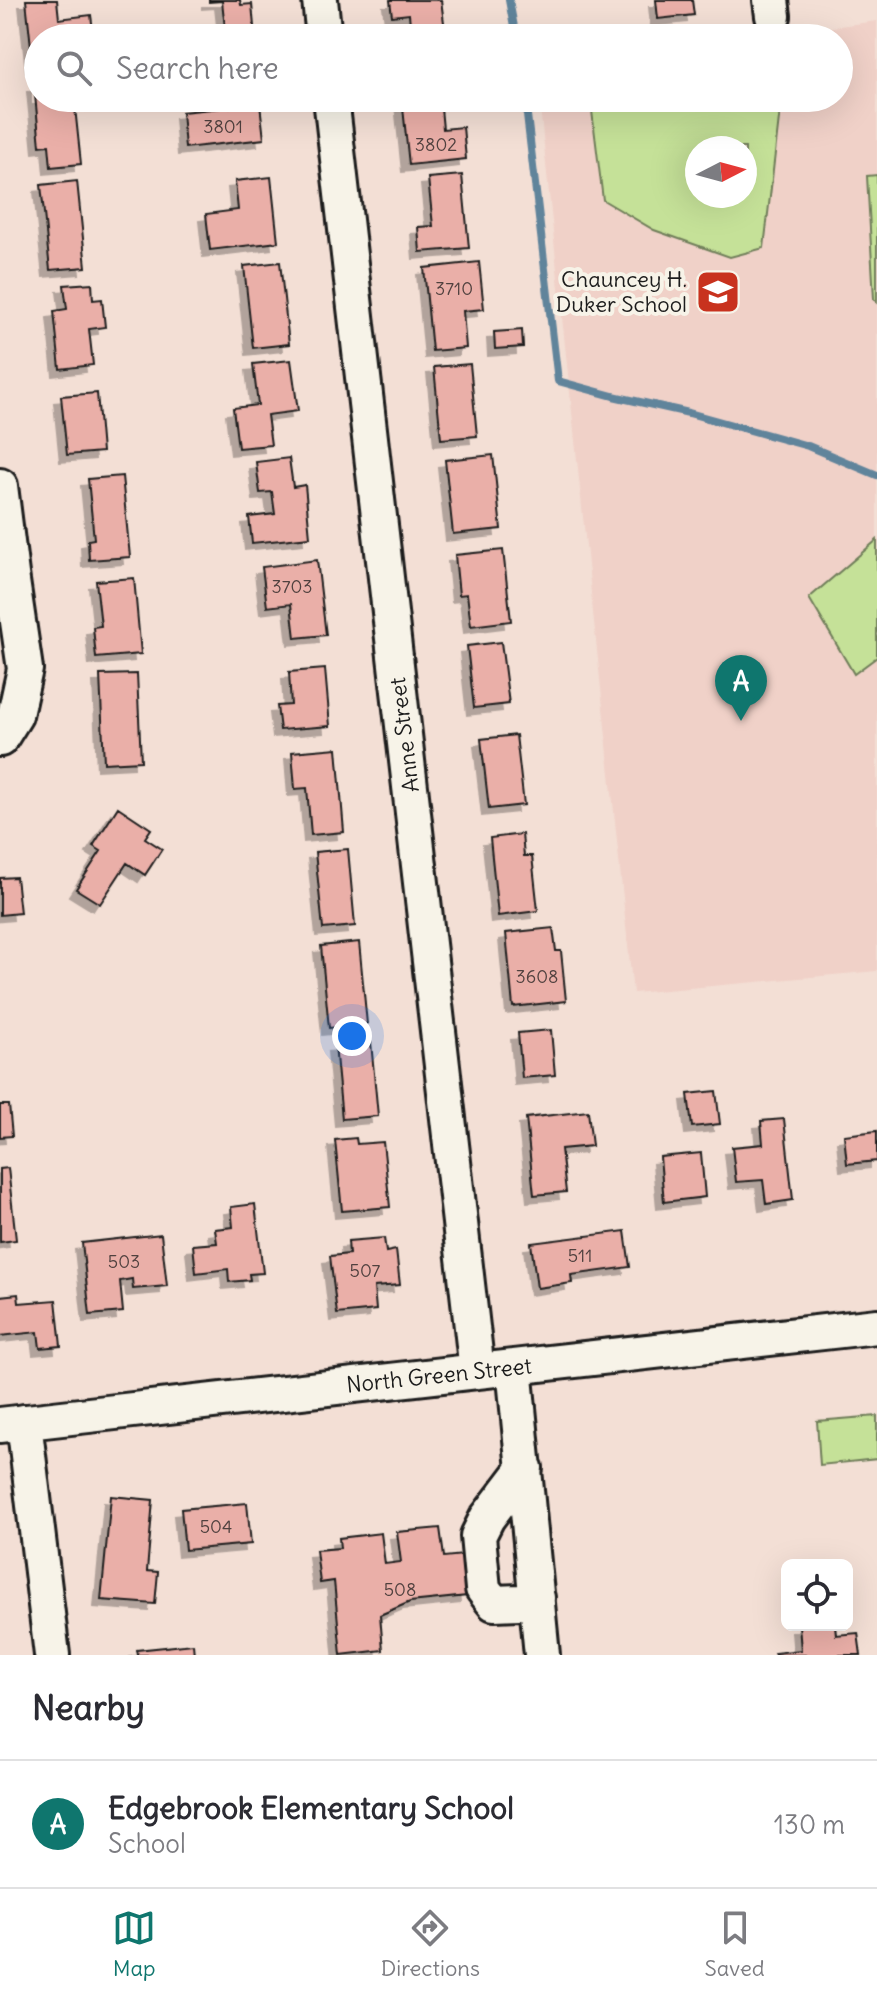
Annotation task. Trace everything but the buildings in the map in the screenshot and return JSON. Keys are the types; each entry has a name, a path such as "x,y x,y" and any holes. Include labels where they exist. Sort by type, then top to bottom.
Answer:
{"street":[{"path":"320,0 323,24"},
{"name":"Anne Street","path":"333,112 477,1371"},
{"path":"0,486 25,669 15,715 0,739"},
{"name":"North Green Street","path":"12,1423 877,1326"},
{"path":"514,1367 542,1655"},
{"path":"12,1423 52,1655"},
{"path":"525,1468 487,1518 478,1536 479,1561 483,1589 494,1603 537,1598"}],"shaded area":[{"path":"877,21 877,971 633,993 540,112 853,112 853,24"}],"green space":[{"path":"592,112 780,112 764,248 730,257 654,230 603,200"},
{"path":"877,175 877,303 874,299 867,176"},
{"path":"877,540 877,657 854,674 809,598"},
{"path":"877,1416 877,1459 820,1465 817,1421"}],"waterway":[{"path":"509,0 513,24"},
{"path":"527,112 558,381 808,446 877,475"}],"place":[{"name":"Chauncey H. Duker School","path":"718,292"},
{"name":"Edgebrook Elementary School","path":"741,721"}]}
